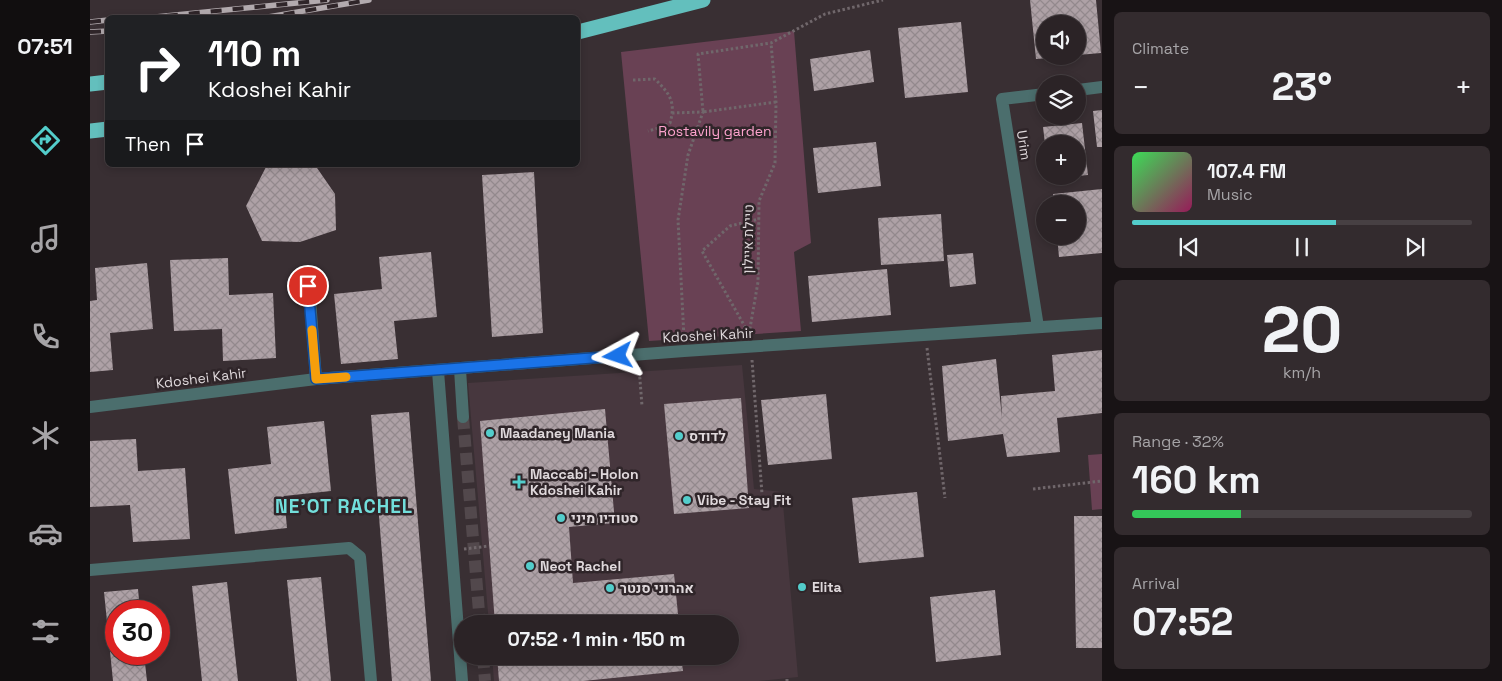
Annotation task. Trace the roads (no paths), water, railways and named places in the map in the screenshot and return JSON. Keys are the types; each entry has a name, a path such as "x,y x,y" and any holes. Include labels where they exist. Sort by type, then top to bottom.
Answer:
{"highway":[{"path":"580,22 703,0"},
{"path":"580,31 703,0"},
{"path":"90,84 105,82"},
{"path":"90,131 105,129"}],"street":[{"path":"1086,89 1102,87"},
{"name":"Urim","path":"1036,95 1002,99 1038,327"},
{"path":"308,286 316,379"},
{"name":"Kdoshei Kahir","path":"90,407 316,379 638,354 1102,324"},
{"path":"460,369 464,417"},
{"path":"438,371 462,681"},
{"path":"90,570 349,548 360,557 371,681"}],"tunnel":[{"path":"463,417 479,615"},
{"path":"484,665 485,681"}],"railway":[{"path":"175,15 327,0"},
{"path":"280,15 369,0"},
{"path":"90,22 105,20"},
{"path":"90,32 105,31"}],"place":[{"name":"Maadaney Mania","path":"490,433"},
{"name":"לדודס","path":"679,436"},
{"name":"Maccabi - Holon Kdoshei Kahir","path":"519,482"},
{"name":"Vibe - Stay Fit","path":"687,500"},
{"name":"סטודיו מיני","path":"561,518"},
{"name":"Neot Rachel","path":"530,566"},
{"name":"Elita","path":"802,587"},
{"name":"אהרוני סנטר","path":"610,588"}],"district":[{"name":"NE'OT RACHEL","path":"344,506"}],"park label":[{"name":"Rostavily garden","path":"715,131"}]}
